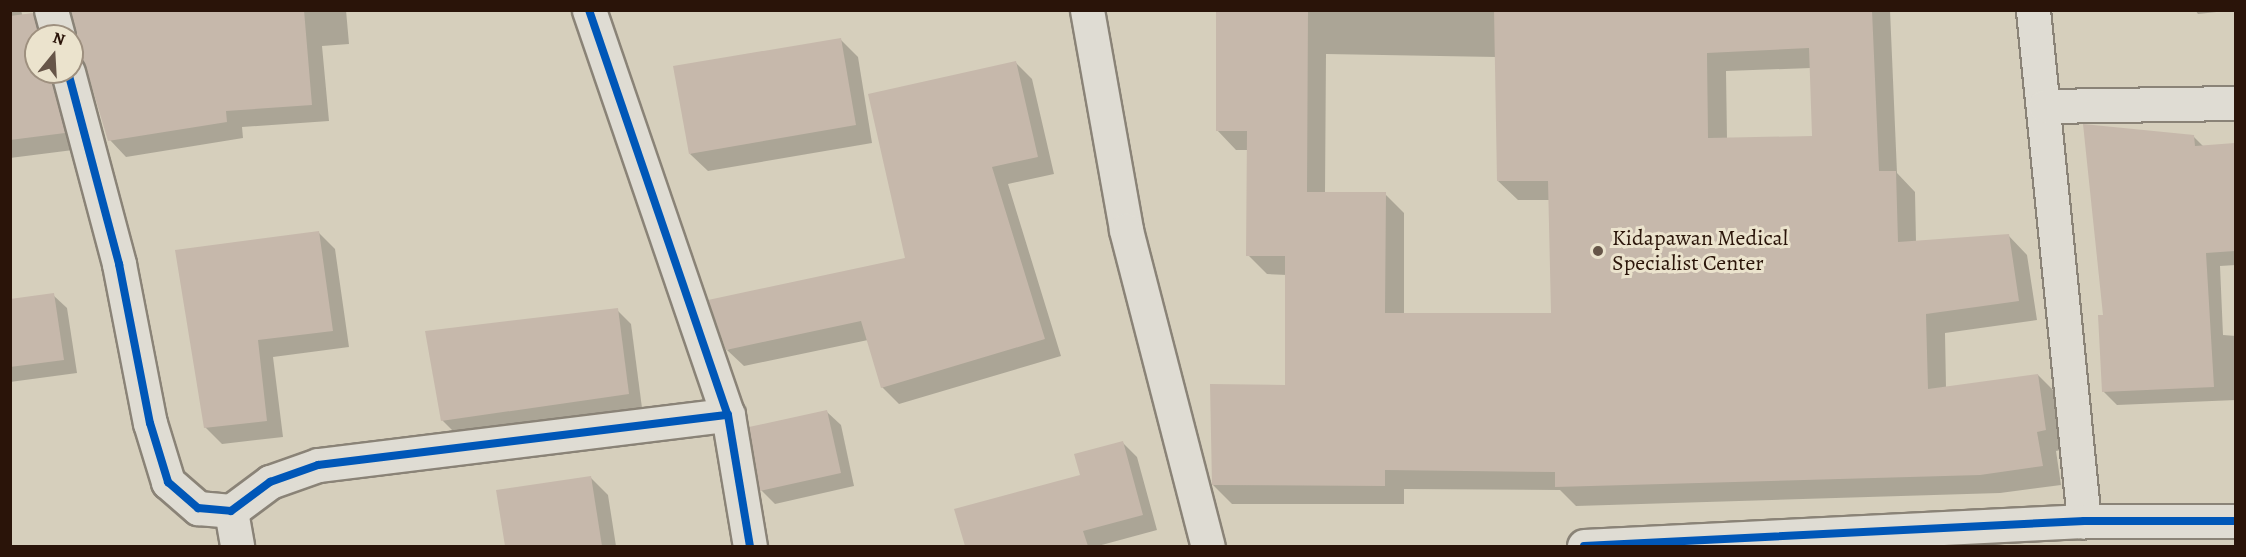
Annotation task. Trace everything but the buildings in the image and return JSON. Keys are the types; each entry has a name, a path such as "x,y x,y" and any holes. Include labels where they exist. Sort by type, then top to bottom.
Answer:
{"street":[{"path":"589,10 728,415 750,546"},
{"path":"1087,10 1126,230 1208,546"},
{"path":"2033,10 2045,106 2084,521"},
{"path":"71,84 168,482 198,508 231,511 270,482 318,465 728,415"},
{"path":"2045,106 2235,102"},
{"path":"231,511 237,546"},
{"path":"1584,546 2084,521 2126,535 2235,521"}],"cycle path":[{"path":"589,10 728,415 750,546"},
{"path":"71,84 119,264 150,423 168,482 198,508 231,511 270,482 318,465 728,415"},
{"path":"1584,546 2084,521 2236,521"}],"place":[{"name":"Kidapawan Medical Specialist Center","path":"1598,251"}]}
